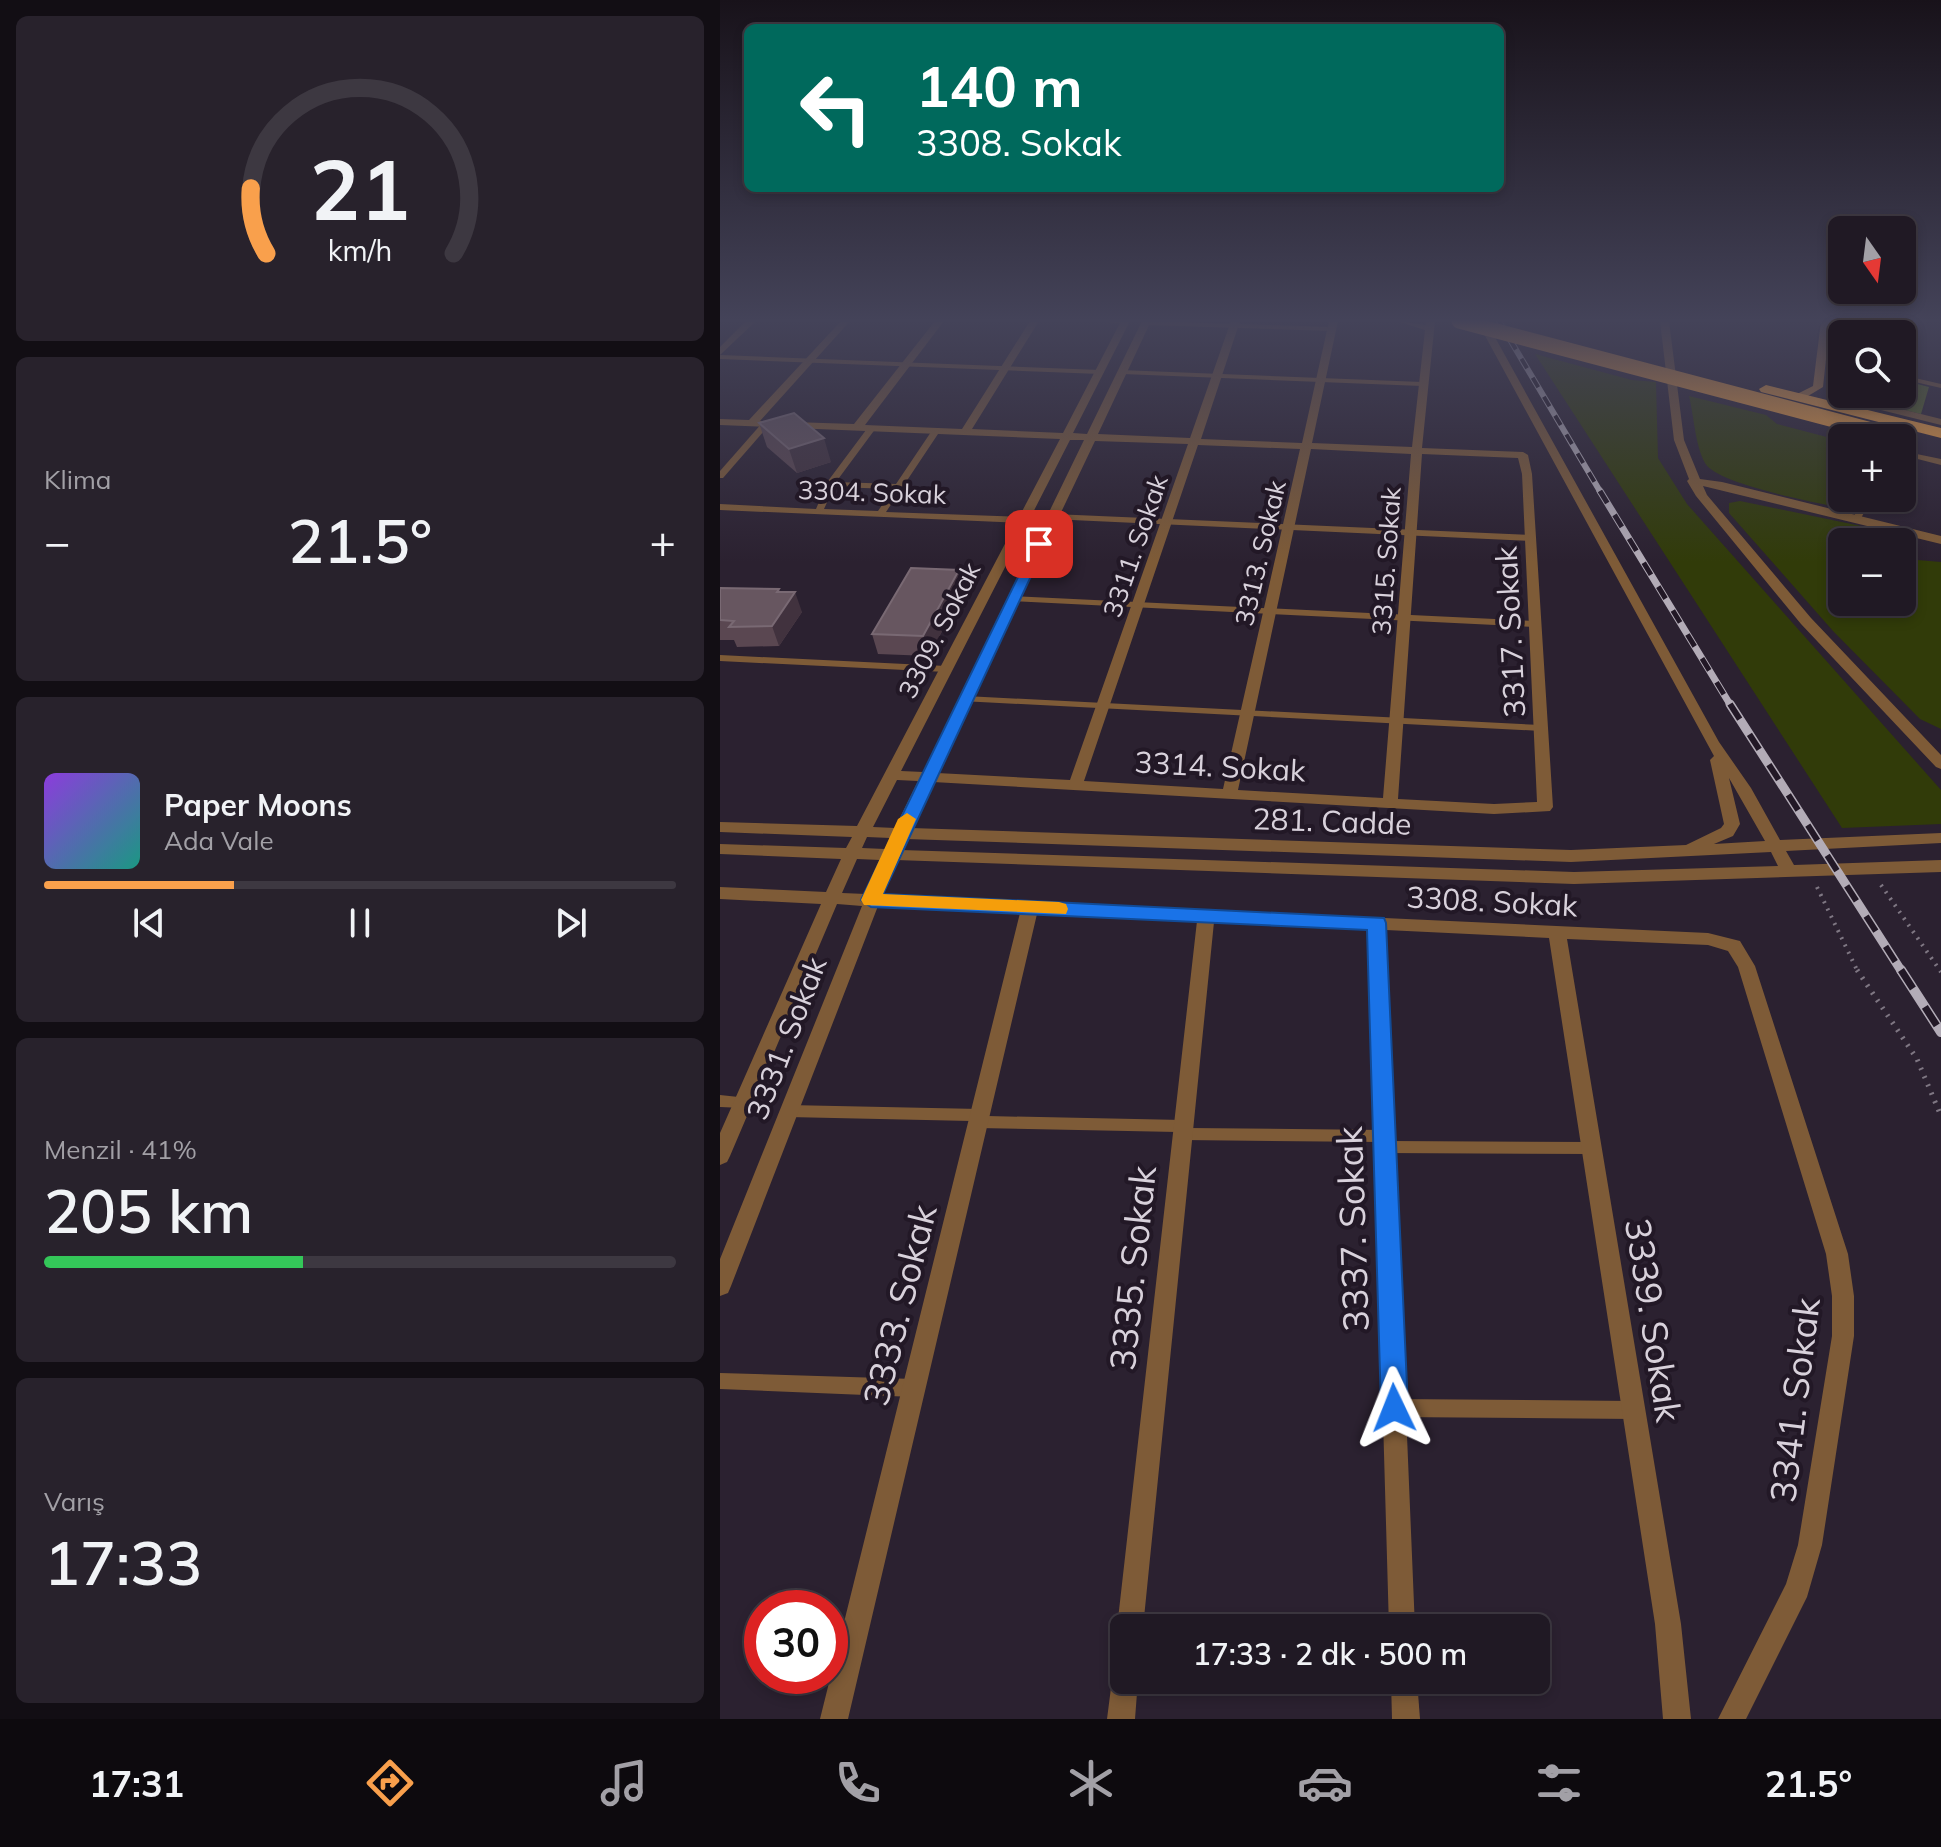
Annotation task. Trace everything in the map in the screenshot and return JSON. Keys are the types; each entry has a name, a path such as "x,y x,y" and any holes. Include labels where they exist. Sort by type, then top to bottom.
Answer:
{"highway":[{"path":"1739,401 1828,427"},
{"path":"1873,408 1941,433"},
{"path":"1916,448 1941,448"}],"street":[{"path":"752,423 772,401"},
{"path":"857,428 878,401"},
{"path":"965,432 985,401"},
{"name":"3309. Sokak","path":"851,854 1084,401"},
{"name":"3309. Sokak","path":"890,855 1109,401"},
{"name":"3311. Sokak","path":"1075,786 1209,401"},
{"name":"3313. Sokak","path":"1229,794 1317,401"},
{"name":"3315. Sokak","path":"1390,803 1421,401"},
{"path":"1525,401 1712,743 1743,788 1775,845 1798,872"},
{"path":"1674,401 1679,440 1693,481 1702,496 1806,621 1941,764"},
{"path":"1881,408 1941,422"},
{"path":"720,422 1417,451"},
{"name":"3317. Sokak","path":"1417,451 1523,455 1527,468 1545,807"},
{"path":"1916,453 1941,462"},
{"path":"1693,481 1722,485 1941,540"},
{"path":"1702,496 1763,497"},
{"path":"1677,852 1727,832 1732,824 1712,743"},
{"path":"1926,746 1941,758"},
{"name":"3314. Sokak","path":"891,775 1494,809 1545,807"},
{"name":"281. Cadde","path":"720,827 1507,855 1677,852 1941,838"},
{"name":"281. Cadde","path":"720,849 1574,878 1941,866"},
{"name":"3331. Sokak","path":"720,1156 851,854"},
{"name":"3331. Sokak","path":"720,1286 890,855"},
{"name":"3308. Sokak","path":"720,893 1708,939 1734,946"},
{"name":"3333. Sokak","path":"834,1719 1030,907"},
{"name":"3335. Sokak","path":"1131,1614 1206,916"},
{"name":"3337. Sokak","path":"1377,923 1401,1614"},
{"name":"3339. Sokak","path":"1557,932 1668,1624 1677,1719"},
{"name":"3341. Sokak","path":"1732,1719 1798,1588 1810,1545 1843,1336 1843,1296 1837,1254 1746,966 1734,946"},
{"path":"1121,1719 1124,1694"},
{"path":"1405,1694 1406,1719"}],"lane":[{"path":"720,476 766,424"},
{"path":"819,511 831,484 872,428"},
{"path":"880,514 936,431"},
{"path":"831,484 898,487"},
{"name":"3304. Sokak","path":"720,507 1023,520"},
{"path":"1857,518 1860,512"},
{"path":"1053,517 1531,538"},
{"path":"1013,599 1535,624"},
{"path":"720,658 946,669"},
{"path":"965,699 1541,728"},
{"path":"720,1101 743,1102"},
{"path":"788,1111 979,1118 1385,1141 1592,1148"},
{"path":"720,1381 914,1388"},
{"path":"1394,1408 1634,1410"}],"path":[{"path":"1871,869 1941,972"},
{"path":"1798,872 1827,905 1856,969 1917,1059 1941,1116"}],"green space":[{"path":"1566,401 1657,401 1658,458 1687,504 1941,790 1941,824 1842,828"},
{"path":"1690,401 1710,401 1766,415 1777,424 1828,437 1828,505 1749,486 1729,479 1705,463"},
{"path":"1916,401 1925,401 1921,414 1897,408 1916,408"},
{"path":"1740,501 1870,528 1828,528 1828,616 1916,616 1916,560 1941,562 1941,729 1920,719 1833,631 1729,513 1729,503"}],"building":[{"path":"794,413 824,438 789,449 759,423"},
{"path":"911,568 959,570 923,636 872,634"},
{"path":"720,588 795,592 772,626 729,627 734,621 720,620"}],"railway":[{"path":"1547,401 1601,493"},
{"path":"1600,491 1731,706"},
{"path":"1730,704 1902,972"},
{"path":"1901,970 1941,1032"}],"slow traffic":[{"path":"907,819 871,900 1059,909"}],"route":[{"path":"1039,544 871,900 1377,923 1394,1408"}]}
